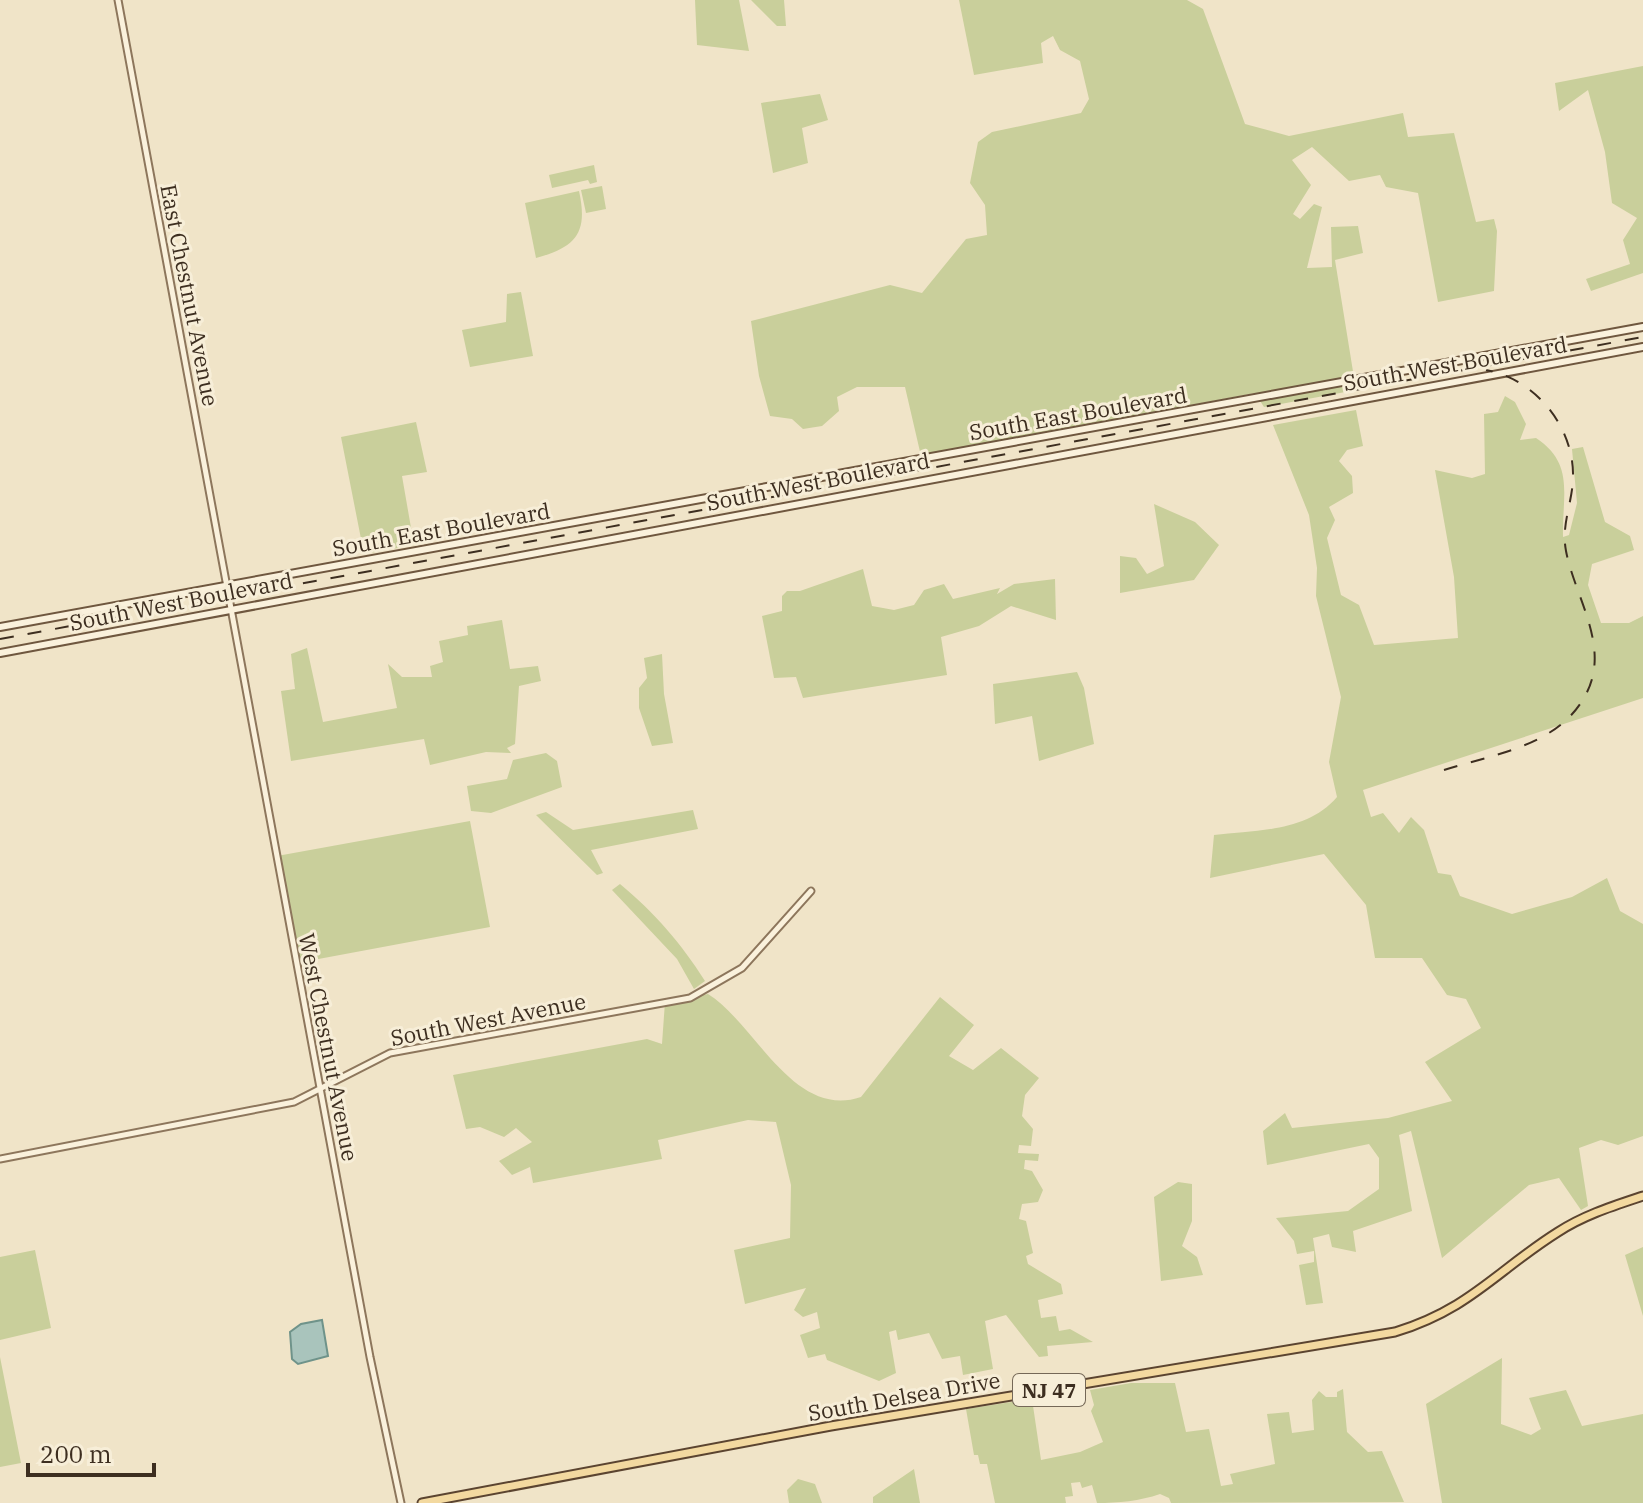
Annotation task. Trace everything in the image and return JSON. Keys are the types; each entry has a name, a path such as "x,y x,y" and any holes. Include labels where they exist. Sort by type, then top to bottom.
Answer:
{"main road":[{"name":"South East Boulevard","path":"0,627 1643,327"},
{"name":"South West Boulevard","path":"0,653 1643,347"},
{"path":"792,483 796,503"},
{"name":"South Delsea Drive","path":"422,1503 831,1426 1395,1332 1467,1301 1543,1242 1577,1222 1643,1196"}],"street":[{"name":"East Chestnut Avenue","path":"118,0 229,597"},
{"name":"West Chestnut Avenue","path":"229,597 401,1503"},
{"name":"South West Avenue","path":"0,1159 277,1107 321,1091 390,1053 697,995 742,968 811,891"}],"green space":[{"path":"695,0 739,0 749,51 697,45"},
{"path":"751,0 784,0 786,26 777,26"},
{"path":"959,0 1187,0 1203,9 1245,124 1289,136 1403,113 1408,137 1454,133 1476,222 1494,219 1497,231 1494,291 1438,302 1418,193 1386,187 1380,175 1349,181 1312,147 1292,160 1311,185 1293,214 1300,219 1314,204 1322,207 1307,268 1332,267 1331,227 1358,226 1363,253 1335,260 1356,390 1264,407 1255,393 921,456 905,387 857,387 837,397 839,411 822,426 803,429 792,419 770,416 759,376 751,321 890,285 922,293 966,239 987,235 985,205 970,183 978,142 992,132 1081,113 1089,99 1080,61 1060,50 1053,36 1041,43 1043,63 974,75"},
{"path":"1643,66 1643,273 1591,291 1586,279 1630,264 1623,240 1637,218 1612,203 1605,152 1588,90 1559,111 1555,83"},
{"path":"820,94 828,120 802,128 808,163 773,173 761,103"},
{"path":"594,165 597,182 590,184 588,180 552,188 549,175"},
{"path":"602,186 606,209 586,213 581,190"},
{"path":"579,191 582,217 576,236 561,249 536,258 525,203"},
{"path":"521,292 533,356 470,367 462,330 506,322 507,294"},
{"path":"1505,396 1515,402 1526,424 1520,440 1536,438 1557,459 1564,482 1563,537 1569,535 1577,503 1572,449 1583,447 1605,522 1630,536 1634,550 1592,564 1588,585 1601,623 1629,623 1643,616 1643,698 1363,790 1371,817 1383,813 1399,833 1411,817 1424,830 1438,873 1451,875 1460,896 1512,914 1572,897 1607,878 1620,911 1643,924 1643,1136 1618,1145 1601,1140 1579,1148 1588,1206 1581,1210 1559,1178 1529,1185 1442,1258 1411,1131 1399,1135 1412,1211 1353,1231 1356,1252 1332,1247 1329,1234 1313,1238 1323,1303 1306,1305 1299,1265 1314,1262 1314,1251 1297,1254 1294,1241 1276,1218 1348,1211 1379,1189 1379,1158 1369,1144 1267,1165 1263,1131 1285,1113 1292,1128 1388,1118 1452,1101 1425,1062 1481,1028 1466,999 1447,995 1422,958 1375,958 1366,905 1324,854 1210,878 1214,835 1296,823 1311,817 1337,797 1329,762 1341,697 1316,596 1317,568 1309,515 1273,425 1356,410 1363,446 1347,450 1339,461 1352,476 1353,493 1329,507 1335,520 1327,538 1341,595 1359,605 1374,645 1458,638 1454,577 1435,470 1472,478 1485,474 1484,414 1498,412"},
{"path":"416,422 427,472 402,476 414,545 364,554 341,437"},
{"path":"1154,504 1195,522 1219,545 1194,580 1120,593 1120,556 1136,558 1147,574 1164,566"},
{"path":"863,569 872,606 894,610 914,605 924,590 944,584 953,599 1000,588 997,594 1014,584 1055,579 1056,620 1011,606 979,626 941,637 947,675 803,698 796,677 774,678 762,616 782,611 782,596 787,591 800,591"},
{"path":"502,620 510,669 538,666 541,681 519,686 515,744 507,748 511,753 486,752 430,765 424,739 291,761 281,691 295,689 291,654 307,648 323,722 397,708 388,664 402,677 432,677 430,666 443,662 439,641 468,635 467,626"},
{"path":"662,654 664,694 673,743 652,746 639,708 639,688 647,678 644,658"},
{"path":"1077,672 1084,688 1094,744 1039,761 1032,716 995,724 993,684"},
{"path":"546,753 557,761 562,787 491,813 471,811 467,786 507,779 513,760"},
{"path":"693,810 698,829 591,850 603,873 597,875 536,815 546,812 573,830"},
{"path":"470,821 490,927 297,963 277,856"},
{"path":"620,884 667,929 705,981 694,989 677,959 612,890"},
{"path":"708,994 795,1082 815,1095 837,1100 861,1097 940,997 974,1025 949,1056 973,1070 1001,1048 1039,1078 1025,1095 1022,1116 1033,1129 1031,1146 1019,1145 1018,1153 1039,1154 1038,1161 1025,1160 1024,1169 1032,1171 1043,1190 1038,1202 1022,1204 1019,1219 1026,1221 1033,1253 1026,1256 1028,1264 1061,1284 1063,1294 1038,1300 1041,1318 1056,1316 1059,1331 1070,1329 1093,1342 1047,1346 1048,1356 1039,1357 1006,1315 985,1321 993,1369 963,1375 960,1356 942,1359 929,1333 898,1340 896,1330 889,1332 896,1373 879,1381 827,1360 825,1354 808,1358 800,1335 820,1328 817,1312 803,1317 794,1310 806,1288 745,1304 734,1250 790,1238 791,1185 776,1122 748,1120 658,1140 662,1159 533,1183 530,1167 512,1175 499,1161 532,1142 516,1128 504,1137 480,1127 466,1129 453,1075 647,1039 662,1044 665,1002"},
{"path":"1178,1182 1192,1184 1192,1221 1182,1246 1197,1257 1203,1275 1161,1281 1154,1197"},
{"path":"1643,1247 1643,1316 1625,1255"},
{"path":"35,1250 51,1328 0,1340 0,1257"},
{"path":"0,1357 21,1463 0,1467"},
{"path":"1502,1358 1501,1424 1531,1435 1541,1429 1529,1398 1566,1390 1582,1426 1643,1414 1643,1503 1442,1503 1426,1404"},
{"path":"1131,1383 1175,1383 1186,1432 1209,1429 1221,1486 1233,1484 1230,1474 1275,1464 1267,1414 1289,1412 1292,1433 1314,1430 1312,1400 1319,1391 1326,1397 1337,1397 1337,1392 1343,1389 1347,1432 1368,1452 1382,1451 1404,1502 1171,1503 1169,1498 1160,1494 1129,1501 1097,1503 1092,1485 1082,1488 1080,1482 1071,1483 1073,1496 1065,1497 1066,1503 995,1503 987,1464 980,1464 978,1455 974,1455 966,1409 1032,1399 1041,1460 1080,1452 1103,1442 1091,1411 1094,1405 1090,1390"},
{"path":"914,1469 920,1503 873,1503 873,1497"},
{"path":"798,1479 815,1484 822,1503 789,1503 787,1490"}],"water":[{"path":"322,1320 328,1356 298,1364 292,1359 290,1332 301,1324"}],"railway":[{"path":"0,639 1643,337"},
{"path":"1444,770 1523,746 1559,726 1585,696 1595,660 1589,623 1566,551 1565,532 1573,479 1567,442 1560,424 1536,395 1504,375 1486,370"}]}
